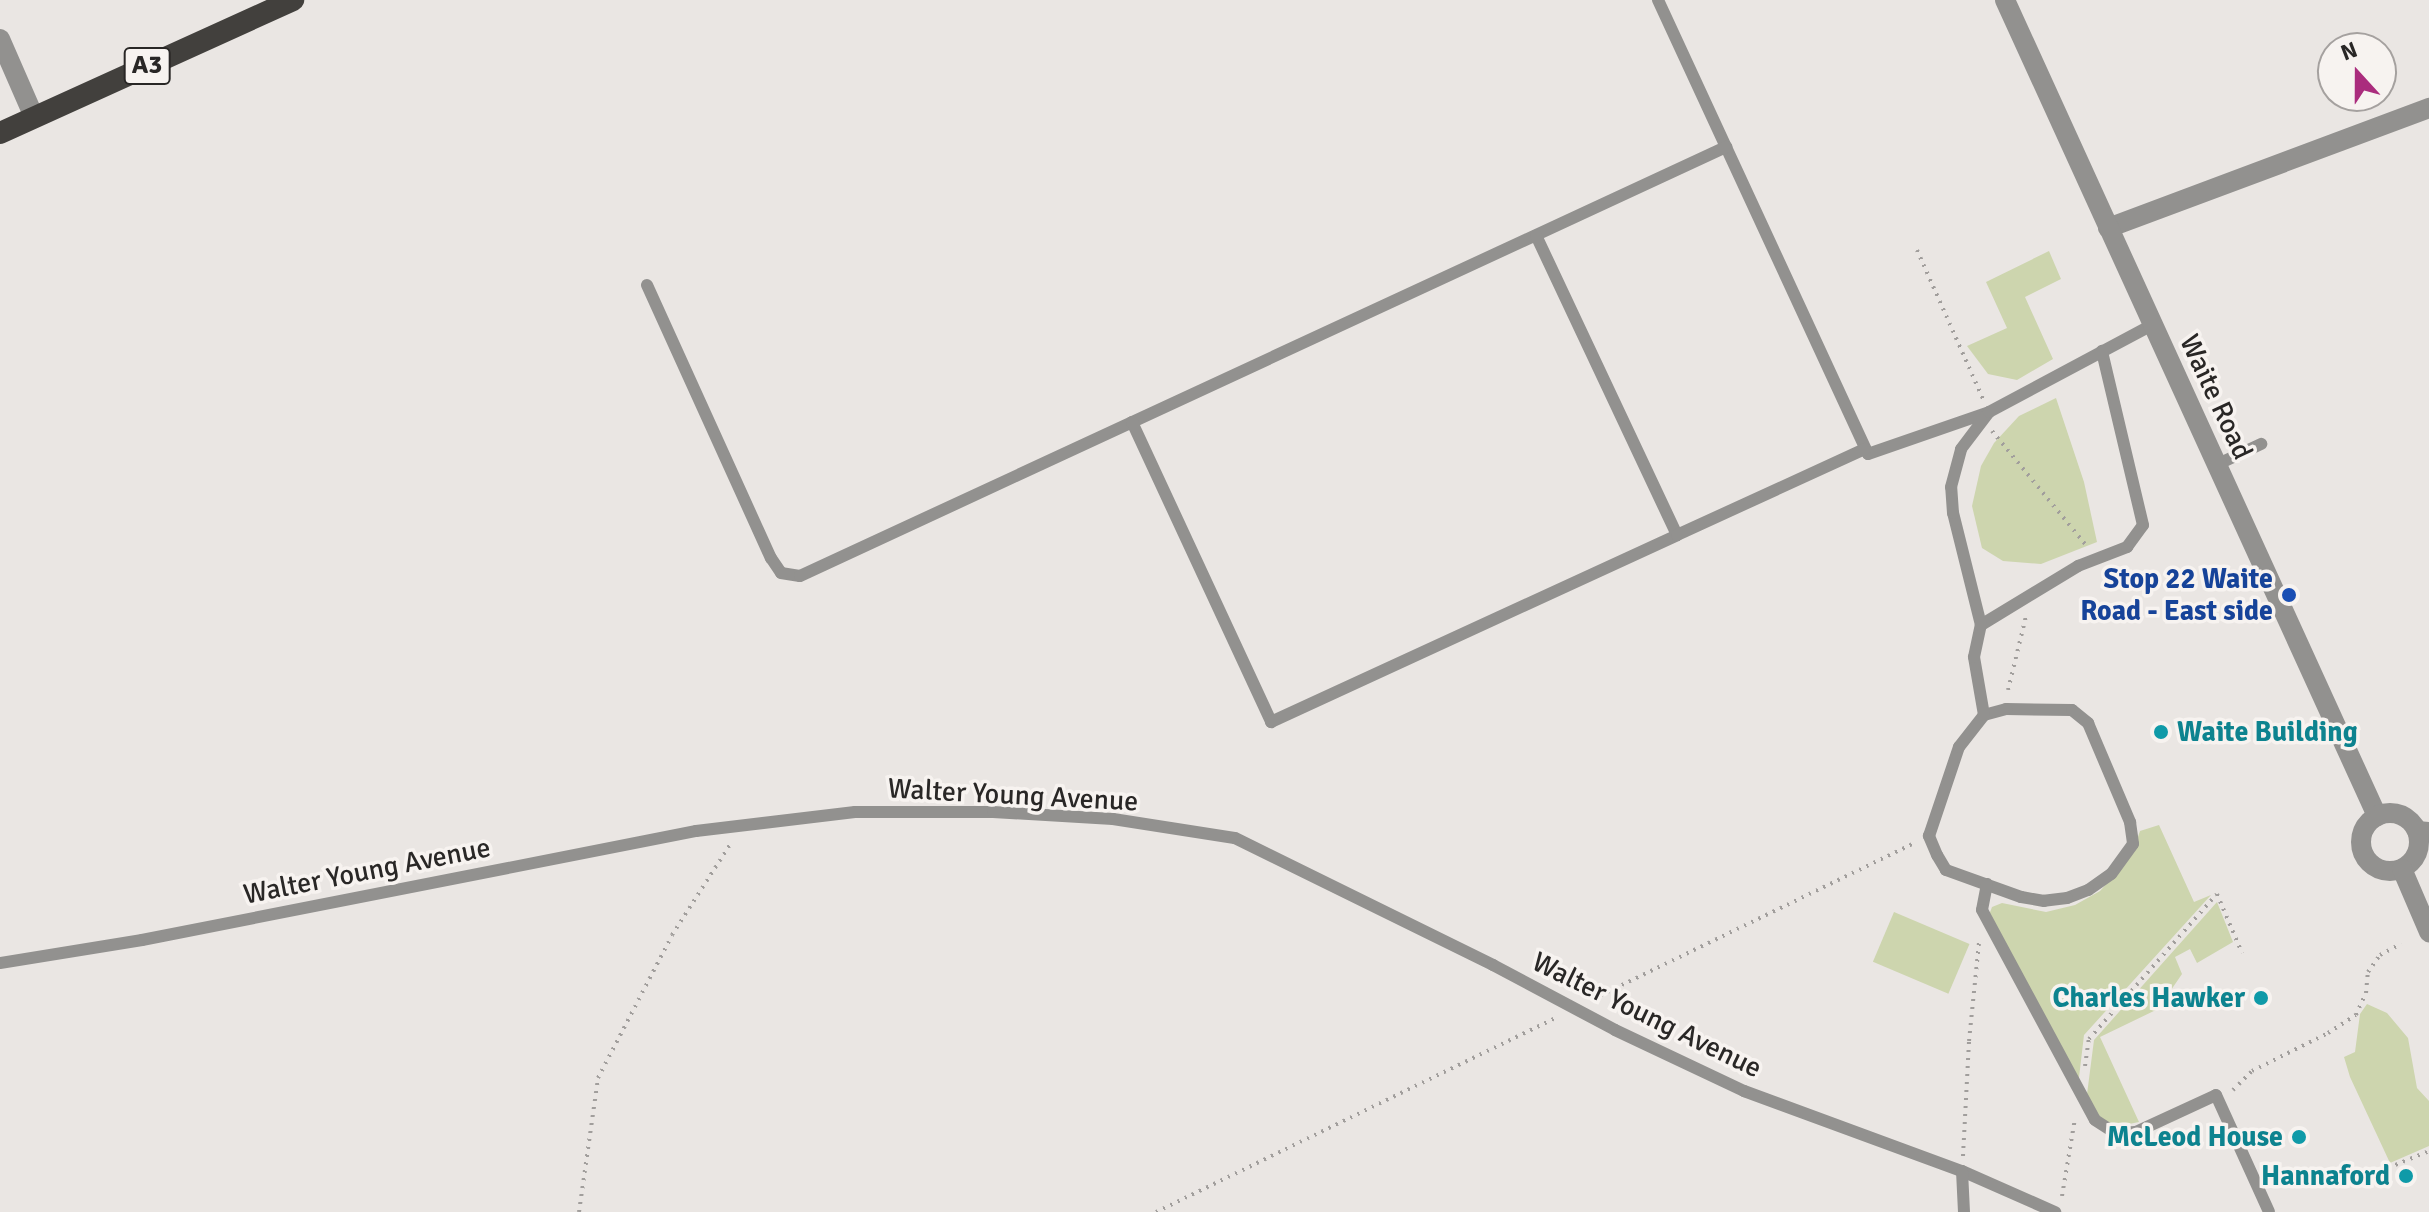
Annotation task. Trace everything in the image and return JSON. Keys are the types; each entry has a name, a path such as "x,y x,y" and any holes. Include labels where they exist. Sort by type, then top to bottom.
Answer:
{"highway":[{"name":"A3","path":"0,133 293,0"}],"street":[{"name":"Waite Road","path":"2005,0 2377,816"},
{"path":"0,39 34,117"},
{"path":"2108,228 2429,108"},
{"path":"2396,813 2423,832 2418,851 2402,869 2382,870 2366,858 2361,840 2363,830 2377,816 2396,813"},
{"path":"2402,869 2429,932"}],"lane":[{"path":"1658,0 1868,454 1986,416 2152,325"},
{"path":"647,285 781,573 800,576 1726,147"},
{"path":"1536,235 1677,535"},
{"path":"1981,625 2078,566 2127,547 2143,525 2102,351"},
{"path":"1984,715 1974,657 1981,625 1953,513 1951,487 1961,449 1986,416"},
{"path":"1132,422 1271,722 1865,449"},
{"path":"2216,465 2261,444"},
{"path":"2019,709 2072,710 2082,715 2130,822 2133,844 2111,874 2088,890 2067,898 2044,901 2021,897 1946,870 1929,836 1959,747 1984,715 2019,709"},
{"name":"Walter Young Avenue","path":"0,963 142,940 681,834 745,825 855,812 993,812 1113,819 1235,838 1744,1091 1962,1171 2055,1212"},
{"path":"1987,884 1982,910 2095,1120 2115,1133 2136,1132 2216,1095 2269,1212"},
{"path":"1962,1171 1964,1212"}],"path":[{"path":"1917,250 1986,416 2097,559 2109,584"},
{"path":"579,1212 598,1078 672,935 713,867 745,825"},
{"path":"1156,1212 1929,836"},
{"path":"2061,1197 2089,1039 2217,894 2242,953"},
{"path":"1962,1171 1969,1041 1982,910"},
{"path":"2220,1103 2252,1071 2328,1033 2356,1015 2366,993 2368,972 2380,955 2401,944"},
{"path":"2366,1177 2429,1151"}],"green space":[{"path":"2049,251 2061,279 2025,297 2053,359 2017,380 1988,374 1967,346 2007,328 1986,282"},
{"path":"2056,398 2084,482 2097,542 2041,564 2003,561 1982,548 1972,506 1981,466 1994,443 2019,416"},
{"path":"2159,825 2194,902 2211,895 2084,1035 2078,1086 1989,915 1992,907 2002,903 2046,912 2075,905 2100,891 2119,870 2133,851 2140,831"},
{"path":"2217,902 2233,942 2197,963 2190,949 2175,957 2182,974 2158,1009 2100,1037 2139,1122 2114,1127 2100,1119 2086,1102 2094,1040"},
{"path":"1894,912 1969,944 1948,994 1873,962"},
{"path":"2367,1004 2387,1013 2408,1038 2417,1088 2429,1101 2429,1146 2390,1163 2350,1077 2344,1057 2355,1052 2360,1014"}],"place":[{"name":"Stop 22 Waite Road - East side","path":"2289,595"},
{"name":"Waite Building","path":"2161,732"},
{"name":"Charles Hawker","path":"2261,998"},
{"name":"McLeod House","path":"2299,1137"},
{"name":"Hannaford","path":"2406,1176"}]}
